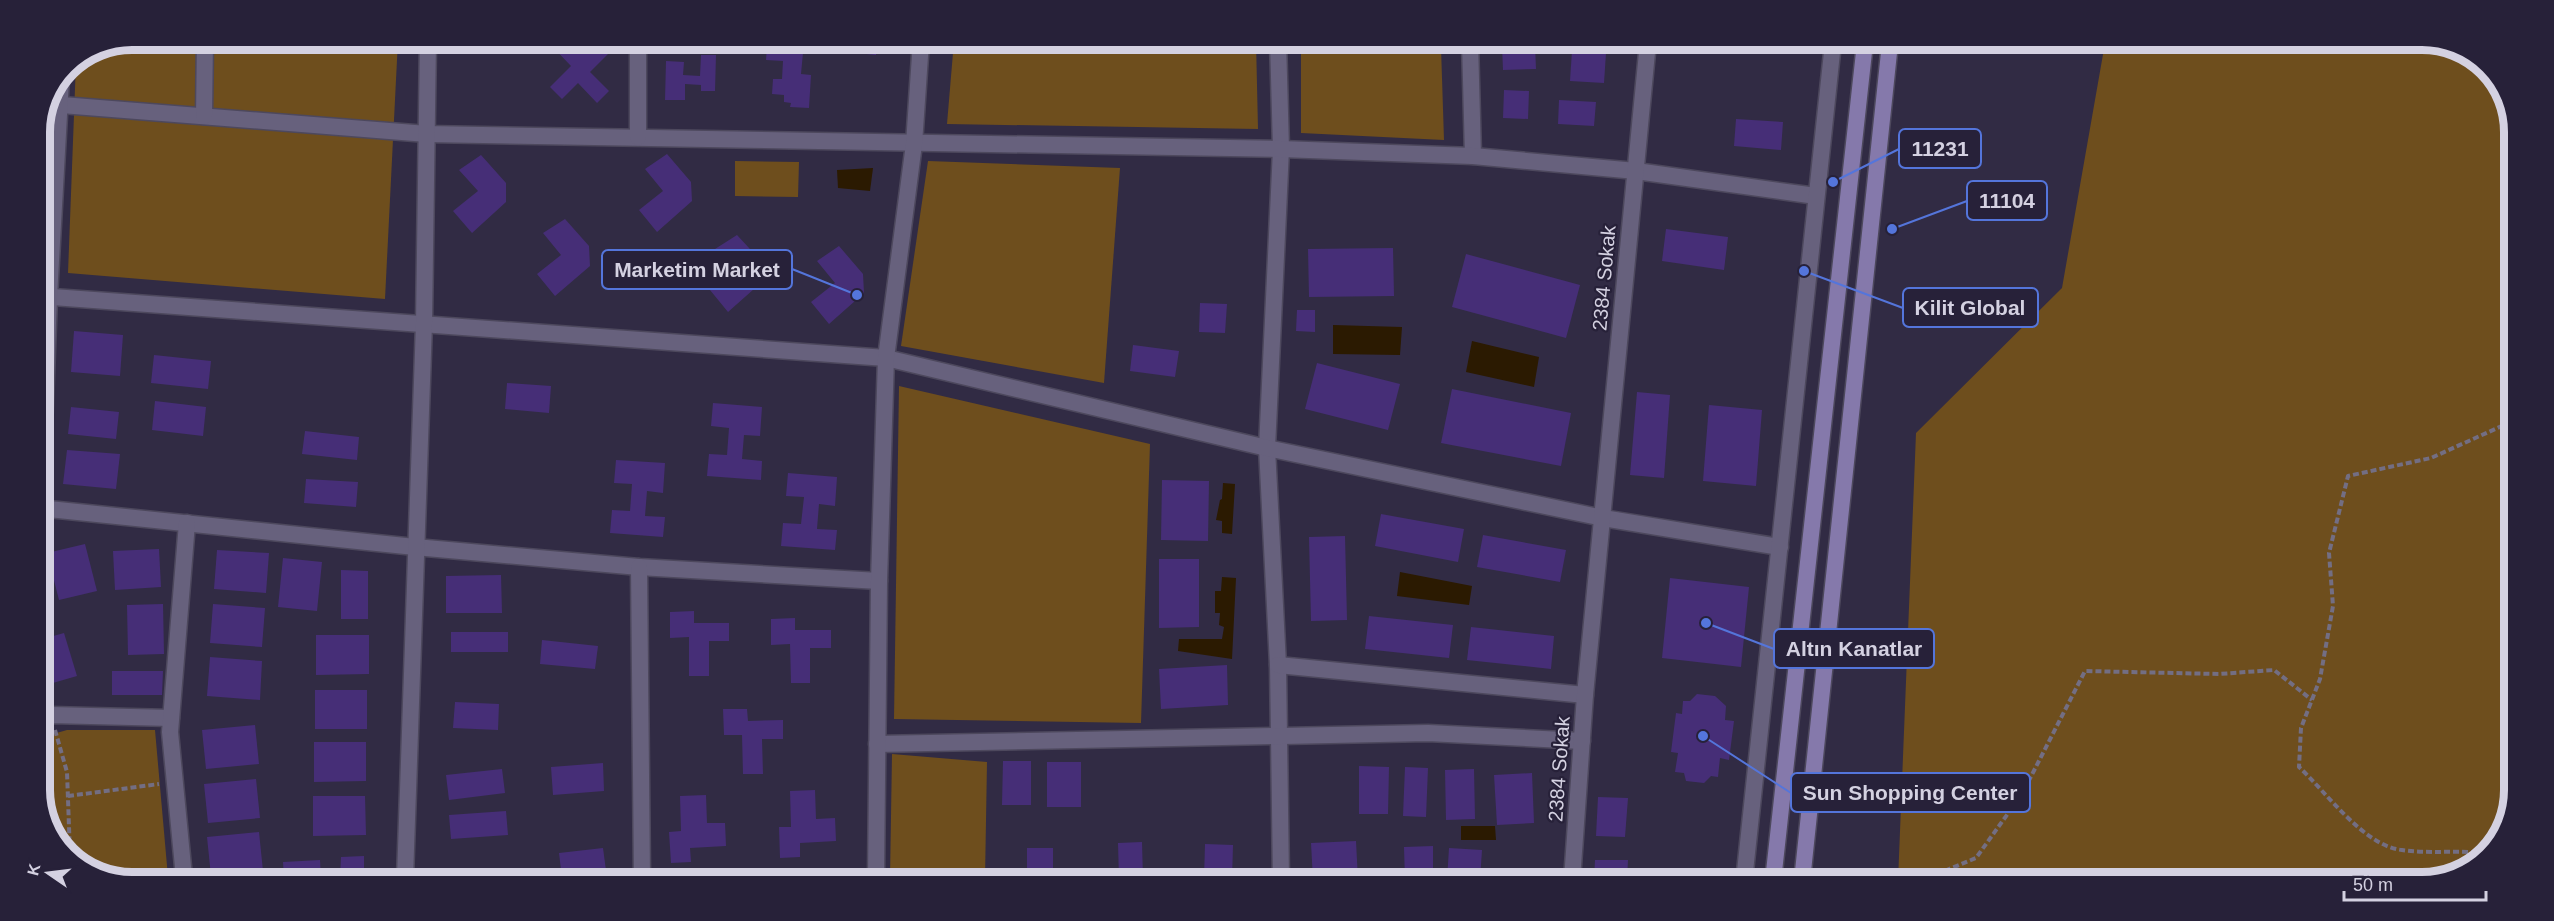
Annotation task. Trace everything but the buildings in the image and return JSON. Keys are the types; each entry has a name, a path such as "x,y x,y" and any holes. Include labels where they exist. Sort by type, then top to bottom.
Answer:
{"main road":[{"path":"1774,872 1864,50"},
{"path":"1803,872 1889,50"}],"street":[{"path":"204,116 205,50"},
{"path":"405,872 423,323 428,50"},
{"path":"638,50 638,137"},
{"path":"876,872 879,581 886,358 914,144 920,50"},
{"path":"1278,50 1281,149 1267,448 1278,665 1281,872"},
{"path":"1470,50 1473,156"},
{"name":"2384 Sokak","path":"1573,872 1585,695 1647,50"},
{"path":"1745,872 1832,50"},
{"path":"50,192 55,105 427,134 1281,149 1473,156 1636,171 1816,196"},
{"path":"50,296 886,358 1267,448 1603,518 1780,548"},
{"path":"50,509 415,547 639,567 879,581"},
{"path":"184,872 171,718 188,523"},
{"path":"639,567 642,872"},
{"path":"1278,665 1585,695"},
{"path":"50,717 171,718"},
{"path":"878,744 1279,734 1428,733 1582,741"}],"path":[{"path":"2475,852 2400,850 2359,830 2299,767 2301,728 2320,679 2333,606 2329,553 2348,476 2431,458 2504,426"},
{"path":"1942,872 1976,858 2022,794 2085,671 2219,674 2274,670 2312,700"},
{"path":"50,730 67,772 70,843"},
{"path":"68,796 175,782"}],"shaded area":[{"path":"132,50 397,50 385,299 68,273 76,73 86,63 116,51"},
{"path":"953,50 1256,50 1258,129 947,124"},
{"path":"1301,50 1441,50 1444,140 1301,133"},
{"path":"2104,50 2433,50 2449,54 2472,66 2488,82 2502,110 2504,126 2504,800 2500,816 2491,835 2472,855 2449,867 2422,872 1898,872 1916,433 2062,288"},
{"path":"735,161 799,162 798,197 735,196"},
{"path":"928,161 1120,168 1104,383 901,346"},
{"path":"873,168 870,191 838,188 837,170"},
{"path":"1333,325 1402,327 1400,355 1333,354"},
{"path":"1472,341 1539,357 1534,387 1466,372"},
{"path":"899,386 1150,444 1141,723 894,719"},
{"path":"1223,483 1235,484 1232,534 1222,533 1222,521 1216,520 1222,499"},
{"path":"1400,572 1472,586 1469,605 1397,596"},
{"path":"1222,577 1236,578 1232,659 1178,651 1179,639 1222,639 1224,627 1219,625 1220,613 1215,613 1215,591 1221,591"},
{"path":"67,730 155,730 168,872 121,871 105,867 82,855 78,851 78,843 70,843 58,826 50,795 50,735"},
{"path":"892,754 987,762 985,872 890,872"},
{"path":"1461,826 1495,826 1496,840 1461,840"}],"place":[{"name":"11231","path":"1833,182"},
{"name":"11104","path":"1892,229"},
{"name":"Kilit Global","path":"1804,271"},
{"name":"Marketim Market","path":"857,295"},
{"name":"Altın Kanatlar","path":"1706,623"},
{"name":"Sun Shopping Center","path":"1703,736"}]}
